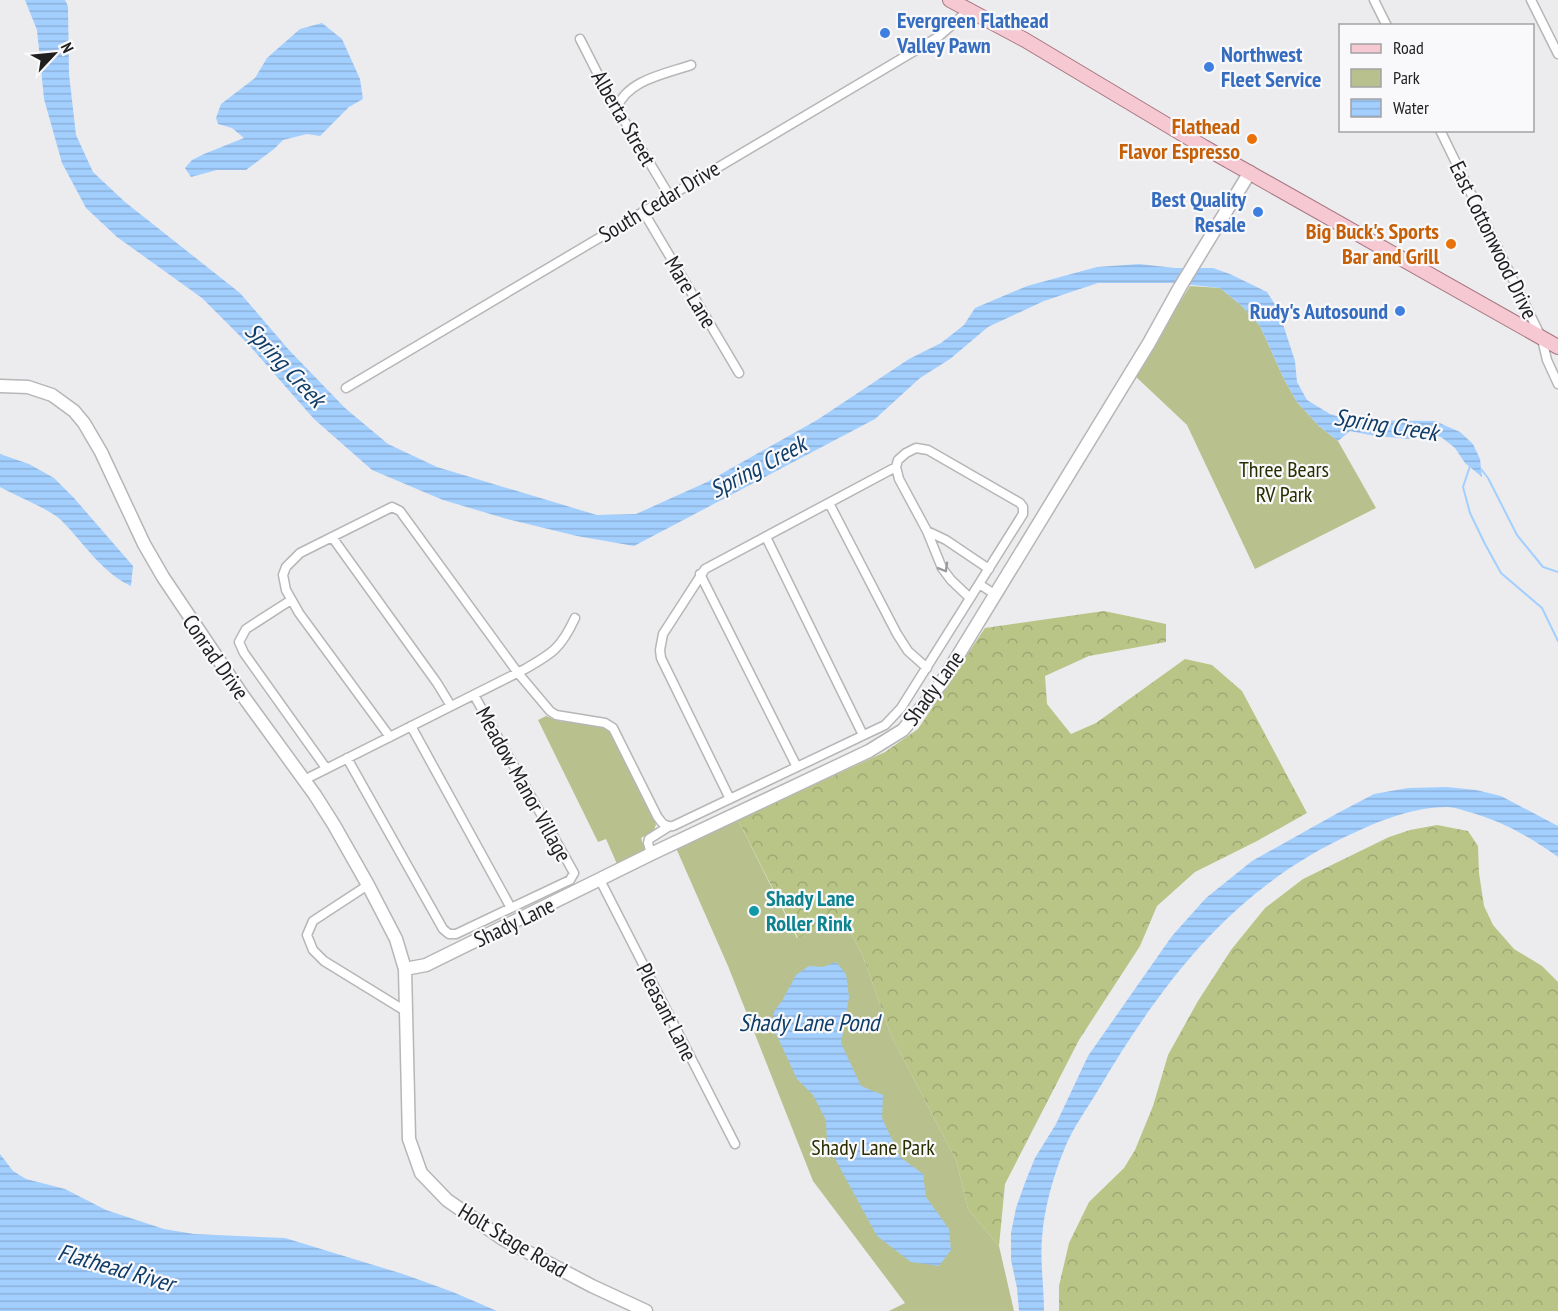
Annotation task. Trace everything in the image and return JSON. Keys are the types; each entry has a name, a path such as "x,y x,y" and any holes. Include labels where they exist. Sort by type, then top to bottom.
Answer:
{"main road":[{"path":"950,0 1025,40 1250,172 1558,347"},
{"name":"Shady Lane","path":"405,969 426,965 651,854 869,751 903,730 940,684 996,595 1250,172"},
{"name":"Conrad Drive","path":"0,386 28,387 52,395 74,411 84,423 97,444 144,544 163,577 334,825 396,939 405,969"},
{"path":"405,969 407,1012"},
{"name":"Holt Stage Road","path":"407,1012 409,1139 421,1173 447,1200 503,1239 592,1286 646,1311"}],"street":[{"path":"1374,0 1386,24"},
{"path":"1531,0 1558,54"},
{"name":"South Cedar Drive","path":"346,388 938,38 969,10"},
{"name":"Alberta Street","path":"580,39 617,108 669,195"},
{"path":"617,108 620,99 638,84 691,65"},
{"name":"East Cottonwood Drive","path":"1441,132 1542,339 1547,360 1558,384"},
{"name":"Mare Lane","path":"644,211 740,373"},
{"path":"651,854 649,838 668,826 673,826 885,725 893,719 927,668 1023,514 1023,507 1020,503 928,450 916,448 898,460 896,467 899,479 927,531 942,568 970,598"},
{"path":"730,799 661,658 663,634 705,569 896,467"},
{"path":"830,503 897,634 912,656 927,668"},
{"path":"390,737 291,600 283,575 286,567 300,553 392,507 396,508 518,673 550,711 556,715 605,723 613,728 657,816 663,824 668,826"},
{"path":"927,531 946,540 988,569"},
{"name":"Meadow Manor Village","path":"332,537 451,706"},
{"path":"766,537 863,735"},
{"path":"700,574 797,767"},
{"path":"979,584 996,595"},
{"path":"291,600 246,629 238,642 326,768"},
{"name":"Meadow Manor Village","path":"304,780 518,673 551,654 565,639 575,618"},
{"name":"Meadow Manor Village","path":"347,758 443,929 449,934 456,934 570,880 574,873 474,695"},
{"path":"411,726 511,908"},
{"name":"Pleasant Lane","path":"600,880 735,1144"},
{"path":"368,885 313,921 307,935 313,950 324,961 407,1012"}],"green space":[{"name":"Three Bears RV Park","path":"1190,286 1220,288 1242,306 1260,326 1297,402 1319,426 1338,441 1376,508 1255,569 1187,425 1134,375"},
{"path":"1104,611 1166,624 1166,642 1089,656 1045,676 1047,704 1071,734 1096,723 1185,659 1212,665 1242,691 1307,813 1195,872 1157,906 1140,946 1079,1040 1005,1184 999,1246 968,1209 956,1160 891,1035 862,954 844,920 798,938 738,820 885,752 918,729 985,628"},
{"path":"546,716 558,721 606,726 656,824 654,831 641,838 645,851 617,864 606,839 598,842 538,720"},
{"name":"Shady Lane Park","path":"738,820 797,938 844,920 862,954 891,1035 956,1160 968,1209 999,1246 1014,1311 889,1311 905,1303 813,1181 728,966 676,848"},
{"path":"1437,825 1468,831 1478,846 1484,906 1493,925 1514,949 1542,966 1558,982 1558,1311 1059,1311 1059,1286 1069,1243 1089,1202 1124,1168 1135,1150 1153,1106 1168,1055 1198,1001 1231,950 1265,908 1303,879 1389,837"}],"water":[{"path":"25,0 65,0 68,6 69,74 76,135 93,172 125,202 240,293 289,350 345,408 388,444 437,467 597,515 636,514 707,482 817,420 909,359 941,343 964,325 975,308 1027,286 1097,267 1139,264 1175,268 1213,268 1267,292 1278,309 1295,361 1297,382 1307,400 1330,414 1349,420 1435,421 1460,432 1473,444 1480,459 1482,477 1465,463 1455,448 1441,437 1427,433 1412,439 1350,431 1338,441 1319,426 1297,402 1260,326 1242,306 1220,288 1173,283 1098,283 1044,301 988,327 950,359 920,378 875,419 634,546 577,536 443,500 372,470 314,419 249,345 202,298 117,237 86,208 62,163 44,99 37,30"},
{"path":"322,23 342,39 360,79 363,99 349,107 320,136 307,134 283,140 246,170 217,170 191,177 185,168 192,160 244,138 232,128 218,124 216,118 221,104 255,78 267,58 300,29"},
{"path":"0,454 29,464 54,478 74,498 133,566 131,586 102,565 56,516 0,487"},
{"path":"1447,787 1476,790 1501,796 1558,826 1558,857 1515,830 1493,820 1450,807 1424,809 1377,823 1313,853 1240,907 1207,938 1150,1009 1080,1118 1056,1171 1045,1216 1042,1247 1044,1311 1019,1311 1011,1260 1011,1233 1016,1208 1026,1180 1088,1056 1172,936 1206,898 1252,861 1336,814 1374,794 1408,788"},
{"name":"Shady Lane Pond","path":"836,962 846,974 849,997 841,1043 861,1086 883,1095 882,1118 900,1157 923,1174 926,1197 949,1229 951,1250 939,1266 911,1262 877,1236 827,1144 826,1120 813,1095 797,1079 771,1023 775,1010 796,975 809,966 823,967"},
{"name":"Flathead River","path":"0,1154 13,1171 26,1179 65,1189 106,1210 164,1229 194,1234 285,1238 403,1274 497,1311 0,1311"}],"waterway":[{"path":"1470,466 1463,487 1470,513 1485,544 1501,573 1542,608 1558,641"},
{"name":"Spring Creek","path":"1481,469 1488,478 1517,535 1543,567 1558,572"}],"place":[{"name":"Evergreen Flathead Valley Pawn","path":"885,33"},
{"name":"Northwest Fleet Service","path":"1209,67"},
{"name":"Flathead Flavor Espresso","path":"1252,139"},
{"name":"Best Quality Resale","path":"1258,212"},
{"name":"Big Buck's Sports Bar and Grill","path":"1451,244"},
{"name":"Rudy's Autosound","path":"1400,311"},
{"name":"Shady Lane Roller Rink","path":"754,911"}]}
